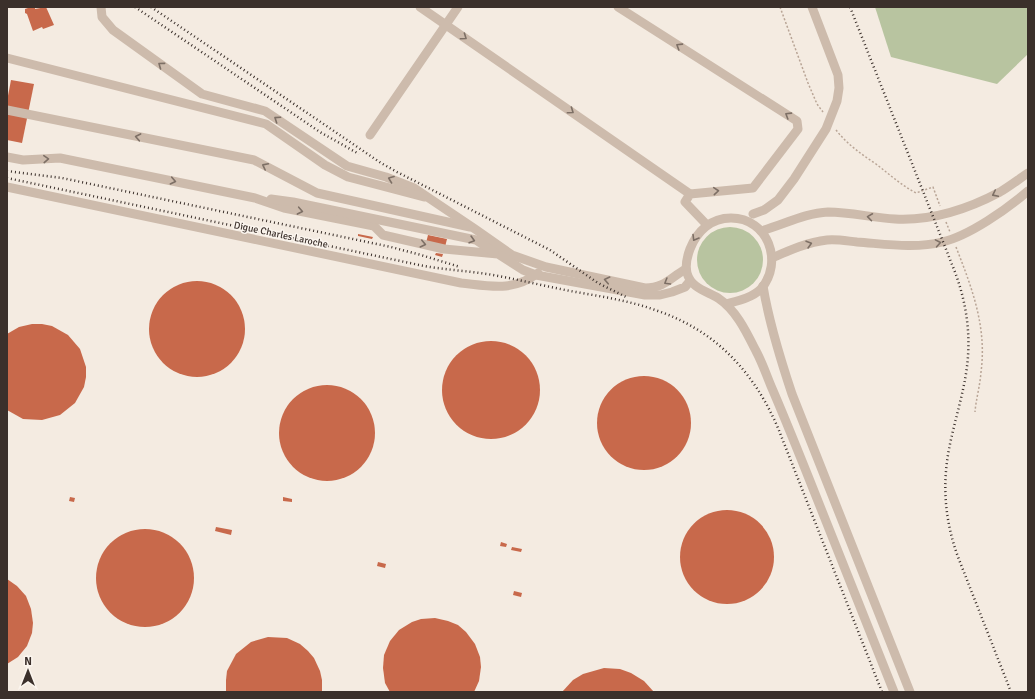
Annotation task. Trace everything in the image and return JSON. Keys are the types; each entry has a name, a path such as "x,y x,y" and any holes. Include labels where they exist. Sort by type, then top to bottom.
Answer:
{"street":[{"path":"101,7 102,17 113,30 202,94 265,111 347,166 386,177 414,188 512,255 546,267 645,288 659,286 668,282 686,269"},
{"path":"420,7 690,194 753,188 798,129 797,121 618,7"},
{"path":"370,135 458,7"},
{"path":"754,214 764,210 778,200 794,179 829,122 837,101 839,88 838,74 812,7"},
{"path":"7,58 266,124 325,165 348,177 431,199"},
{"path":"7,110 254,160 317,193 475,229"},
{"path":"7,157 23,160 60,158 255,198 293,202 476,240 523,270 536,275 644,296 660,295 672,292 685,287 690,281"},
{"path":"761,231 800,218 822,213 850,214 896,219 924,218 943,214 974,204 1002,191 1028,172"},
{"name":"Digue Charles Laroche","path":"7,187 461,283 493,287 506,286 524,282 546,267"},
{"path":"772,258 800,247 828,240 908,245 944,242 968,232 1000,212 1028,190"},
{"path":"690,194 685,202 706,225"},
{"path":"255,198 284,208 374,226 383,234 444,249 498,254"},
{"path":"726,304 752,295 763,286 770,272 772,258 770,245 761,231 750,223 733,218 720,219 706,225 700,231 693,242 687,258 686,269 690,281 696,287 726,304 736,315 757,352 785,418 894,692"},
{"path":"763,286 766,307 792,394 910,692"}],"path":[{"path":"780,7 808,83 818,104 829,122 841,137 903,186 916,193 933,188 970,282 979,311 983,339 982,372 975,412"}],"green space":[{"path":"875,7 1028,7 1028,54 997,84 891,57"},
{"path":"730,227 743,229 758,242 761,247 763,260 761,273 748,288 743,291 730,293 717,291 702,278 699,273 697,260 699,247 712,232 717,229"}],"building":[{"path":"35,7 35,9 46,7 54,25 43,29 42,27 33,31 27,14 25,13 25,9"},
{"path":"11,80 34,84 22,143 7,140 7,101"},
{"path":"358,234 373,237 372,239 358,236"},
{"path":"428,235 447,239 445,247 426,243"},
{"path":"436,253 443,254 442,257 435,255"},
{"path":"197,281 215,284 231,295 242,311 245,329 242,347 231,363 215,374 197,377 179,374 163,363 152,347 149,329 152,311 163,295 179,284"},
{"path":"32,324 52,326 68,335 80,349 86,367 84,387 75,403 60,415 42,420 23,419 7,410 7,334 19,327"},
{"path":"491,341 510,345 525,356 536,371 540,390 536,409 525,424 510,435 491,439 472,435 457,424 446,409 442,390 446,371 457,356 472,345"},
{"path":"644,376 662,380 677,390 687,405 691,423 687,441 677,456 662,466 644,470 626,466 611,456 601,441 597,423 601,405 611,390 626,380"},
{"path":"327,385 345,388 361,399 372,415 375,433 372,451 361,467 345,478 327,481 309,478 293,467 282,451 279,433 282,415 293,399 309,388"},
{"path":"70,497 75,498 74,502 69,501"},
{"path":"283,497 292,499 292,502 283,501"},
{"path":"727,510 745,514 760,524 770,539 774,557 770,575 760,590 745,600 727,604 709,600 694,590 684,575 680,557 684,539 694,524 709,514"},
{"path":"216,527 232,530 231,535 215,531"},
{"path":"145,529 155,530 172,537 186,551 193,568 193,588 186,605 172,619 155,626 145,627 135,626 118,619 104,605 97,588 96,578 97,568 104,551 118,537 135,530"},
{"path":"501,542 507,544 506,547 500,546"},
{"path":"512,547 522,549 521,552 511,550"},
{"path":"378,562 386,564 385,568 377,566"},
{"path":"7,579 17,586 26,596 31,609 33,623 32,633 27,646 18,657 7,664"},
{"path":"514,591 522,593 521,597 513,595"},
{"path":"435,618 458,625 466,632 475,644 480,657 481,667 479,681 474,692 390,692 385,683 383,668 384,655 390,641 399,630 412,622 421,619"},
{"path":"268,637 287,638 300,644 308,651 314,658 320,671 322,692 226,692 227,671 236,654 251,642"},
{"path":"604,668 620,669 631,673 644,681 654,692 562,692 573,680 583,674"}],"railway":[{"path":"135,7 320,132 359,154"},
{"path":"151,7 381,163 550,250 598,283 628,298"},
{"path":"850,7 962,292 968,334 968,356 965,379 949,449 945,490 946,503 950,530 958,557 1011,692"},
{"path":"7,171 62,178 391,247 460,267"},
{"path":"7,178 424,266 493,275 617,300 658,311 679,319 698,330 731,356 745,372 768,408 778,428 882,692"}]}
